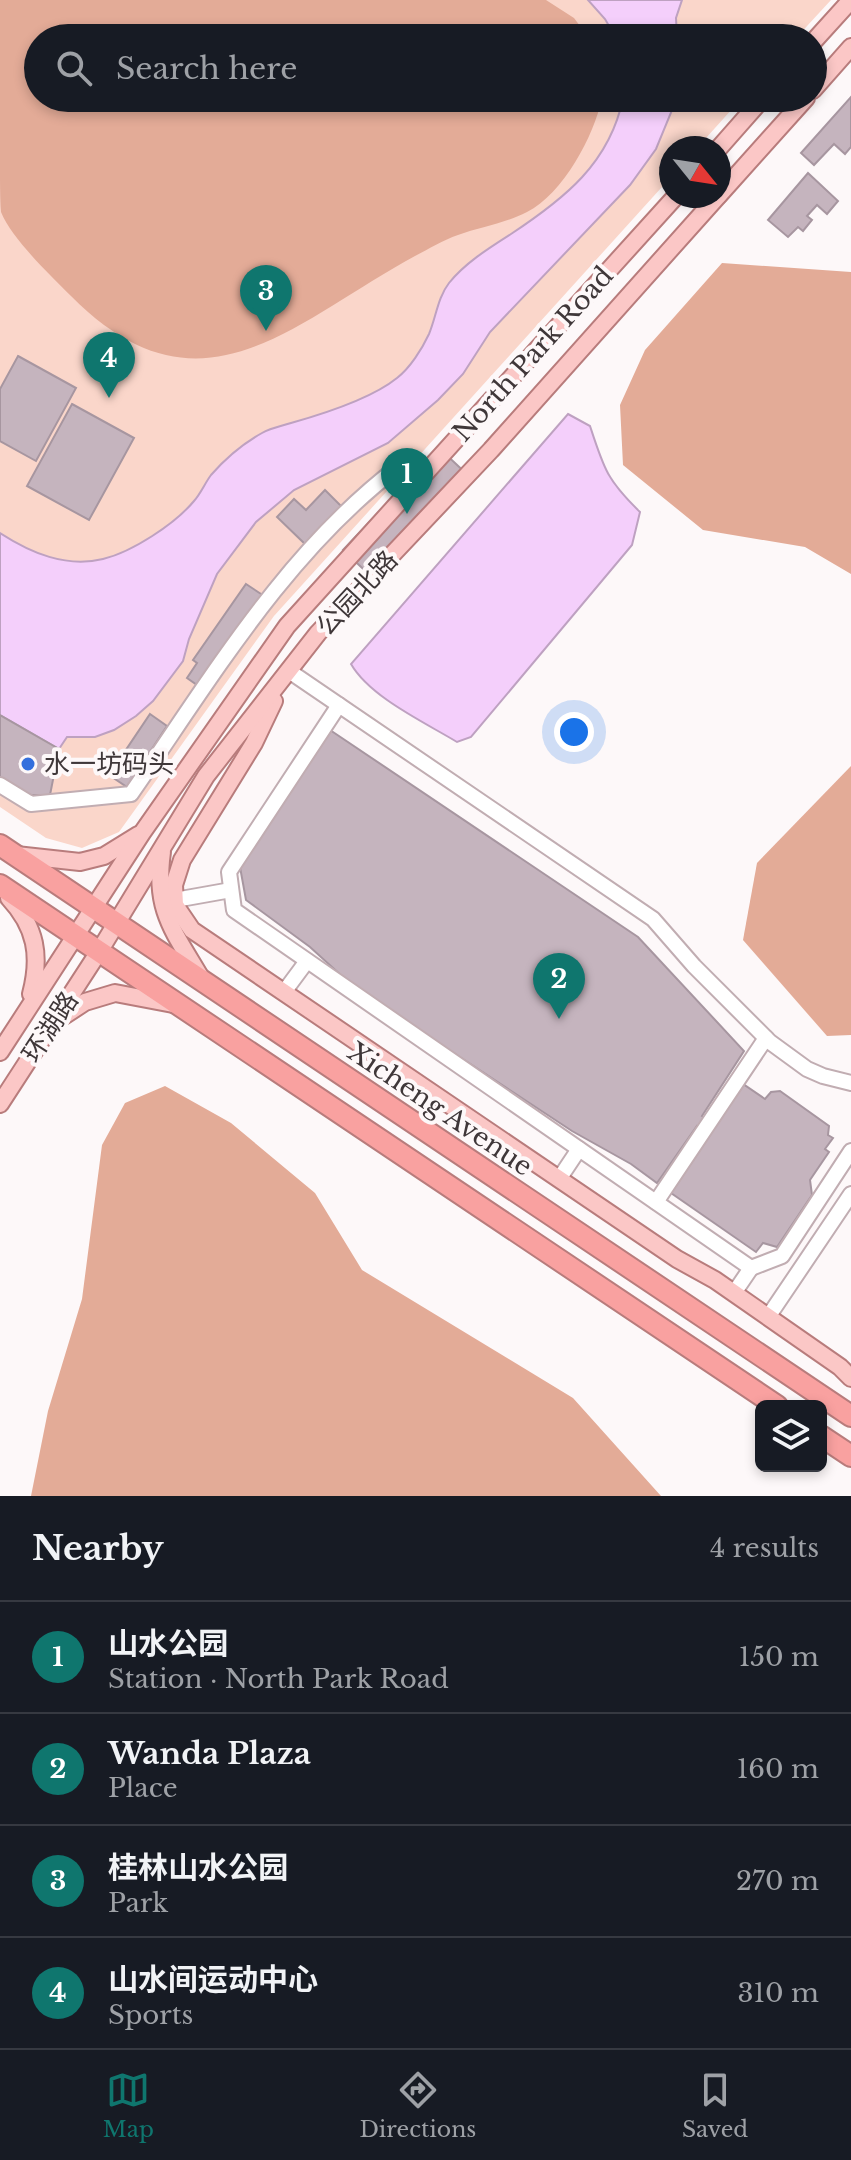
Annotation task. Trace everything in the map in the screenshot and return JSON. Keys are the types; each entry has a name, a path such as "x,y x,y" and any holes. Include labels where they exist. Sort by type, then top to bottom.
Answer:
{"highway":[{"name":"Xicheng Avenue","path":"7,850 851,1416"},
{"path":"0,887 100,950 768,1400"},
{"path":"827,1440 851,1456"}],"main road":[{"path":"827,27 851,0"},
{"path":"827,74 851,47"},
{"path":"730,136 751,112"},
{"name":"公园北路","path":"731,182 794,112"},
{"name":"North Park Road","path":"76,934 142,833 287,626 665,208"},
{"name":"公园北路","path":"100,950 206,776 318,633 491,450 708,208"},
{"path":"289,671 254,743 182,860 174,885 175,905 192,930 677,1259 734,1293 840,1367 851,1378"},
{"path":"7,850 80,862 104,856 142,833"},
{"path":"163,846 158,881 166,918 202,979"},
{"path":"0,887 23,912 31,927 37,953 36,973 26,1011"},
{"name":"环湖路","path":"0,1052 76,934"},
{"name":"环湖路","path":"0,1104 100,950"},
{"path":"52,1024 85,1002 115,993 183,1006"}],"street":[{"path":"0,785 31,804 131,794 272,591 376,484 398,467"},
{"path":"289,671 653,919 694,966 766,1038 807,1069 851,1083"},
{"path":"339,705 229,872 234,910 751,1268"},
{"path":"175,900 231,890"},
{"path":"284,992 307,961"},
{"path":"656,1202 766,1038"},
{"path":"559,1179 579,1149"},
{"path":"734,1293 751,1268 782,1256 851,1151"},
{"path":"768,1317 851,1194"}],"shaded area":[{"path":"0,0 831,0 809,24 24,24 24,112 729,112 708,136 659,136 659,190 274,616 119,832 82,848 46,838 0,807"},
{"path":"0,0 546,0 578,24 24,24 24,112 598,112 584,146 564,178 553,192 527,212 441,242 286,332 245,350 204,358 162,354 118,334 71,296 22,245 6,222 1,212"},
{"path":"588,0 682,0 676,24 608,24"},
{"path":"619,112 671,112 656,149 630,185 490,332 463,374 438,400 388,443 294,490 256,522 217,574 189,639 183,661 153,701 114,730 95,737 67,737 59,749 0,715 0,533 24,547 62,560 89,561 114,555 140,544 176,519 194,501 216,469 255,437 273,428 346,405 386,386 402,374 419,352 429,334 442,294 455,276 566,193 596,160"},
{"path":"722,263 851,272 851,574 805,547 703,530 623,465 620,405 645,350"},
{"path":"568,414 590,426 608,473 640,512 632,545 471,737 457,742 384,698 351,664"},
{"path":"851,766 851,1035 827,1036 743,940 757,863"},
{"path":"165,1086 231,1123 315,1193 362,1270 573,1398 661,1496 31,1496 48,1411 82,1299 102,1145 125,1103"}],"building":[{"path":"851,97 851,147 845,154 834,144 814,165 801,153"},
{"path":"808,173 838,201 827,214 817,205 807,216 812,220 803,231 798,227 788,237 768,220"},
{"path":"18,356 76,388 36,461 0,441 0,389"},
{"path":"72,404 134,438 89,520 27,486"},
{"path":"439,448 471,478 375,580 343,550"},
{"path":"325,490 342,507 306,545 277,517 294,499 306,510"},
{"path":"246,584 264,596 200,687 187,678 197,663 193,660"},
{"path":"150,714 167,726 127,787 109,775"},
{"name":"水一坊码头","path":"0,715 59,749 50,795 26,795 0,778"},
{"path":"330,730 638,937 744,1051 702,1116 716,1126 743,1084 765,1099 771,1092 780,1091 829,1126 828,1135 833,1138 825,1149 829,1152 810,1180 812,1195 777,1247 763,1243 756,1252 671,1193 710,1135 697,1126 657,1183 631,1164 572,1131 355,988 310,947 246,900 240,867"}],"place":[{"name":"桂林山水公园","path":"266,331"},
{"name":"山水间运动中心","path":"109,398"},
{"name":"山水公园","path":"407,514"},
{"name":"水一坊码头","path":"28,764"},
{"name":"Wanda Plaza","path":"559,1019"}]}
